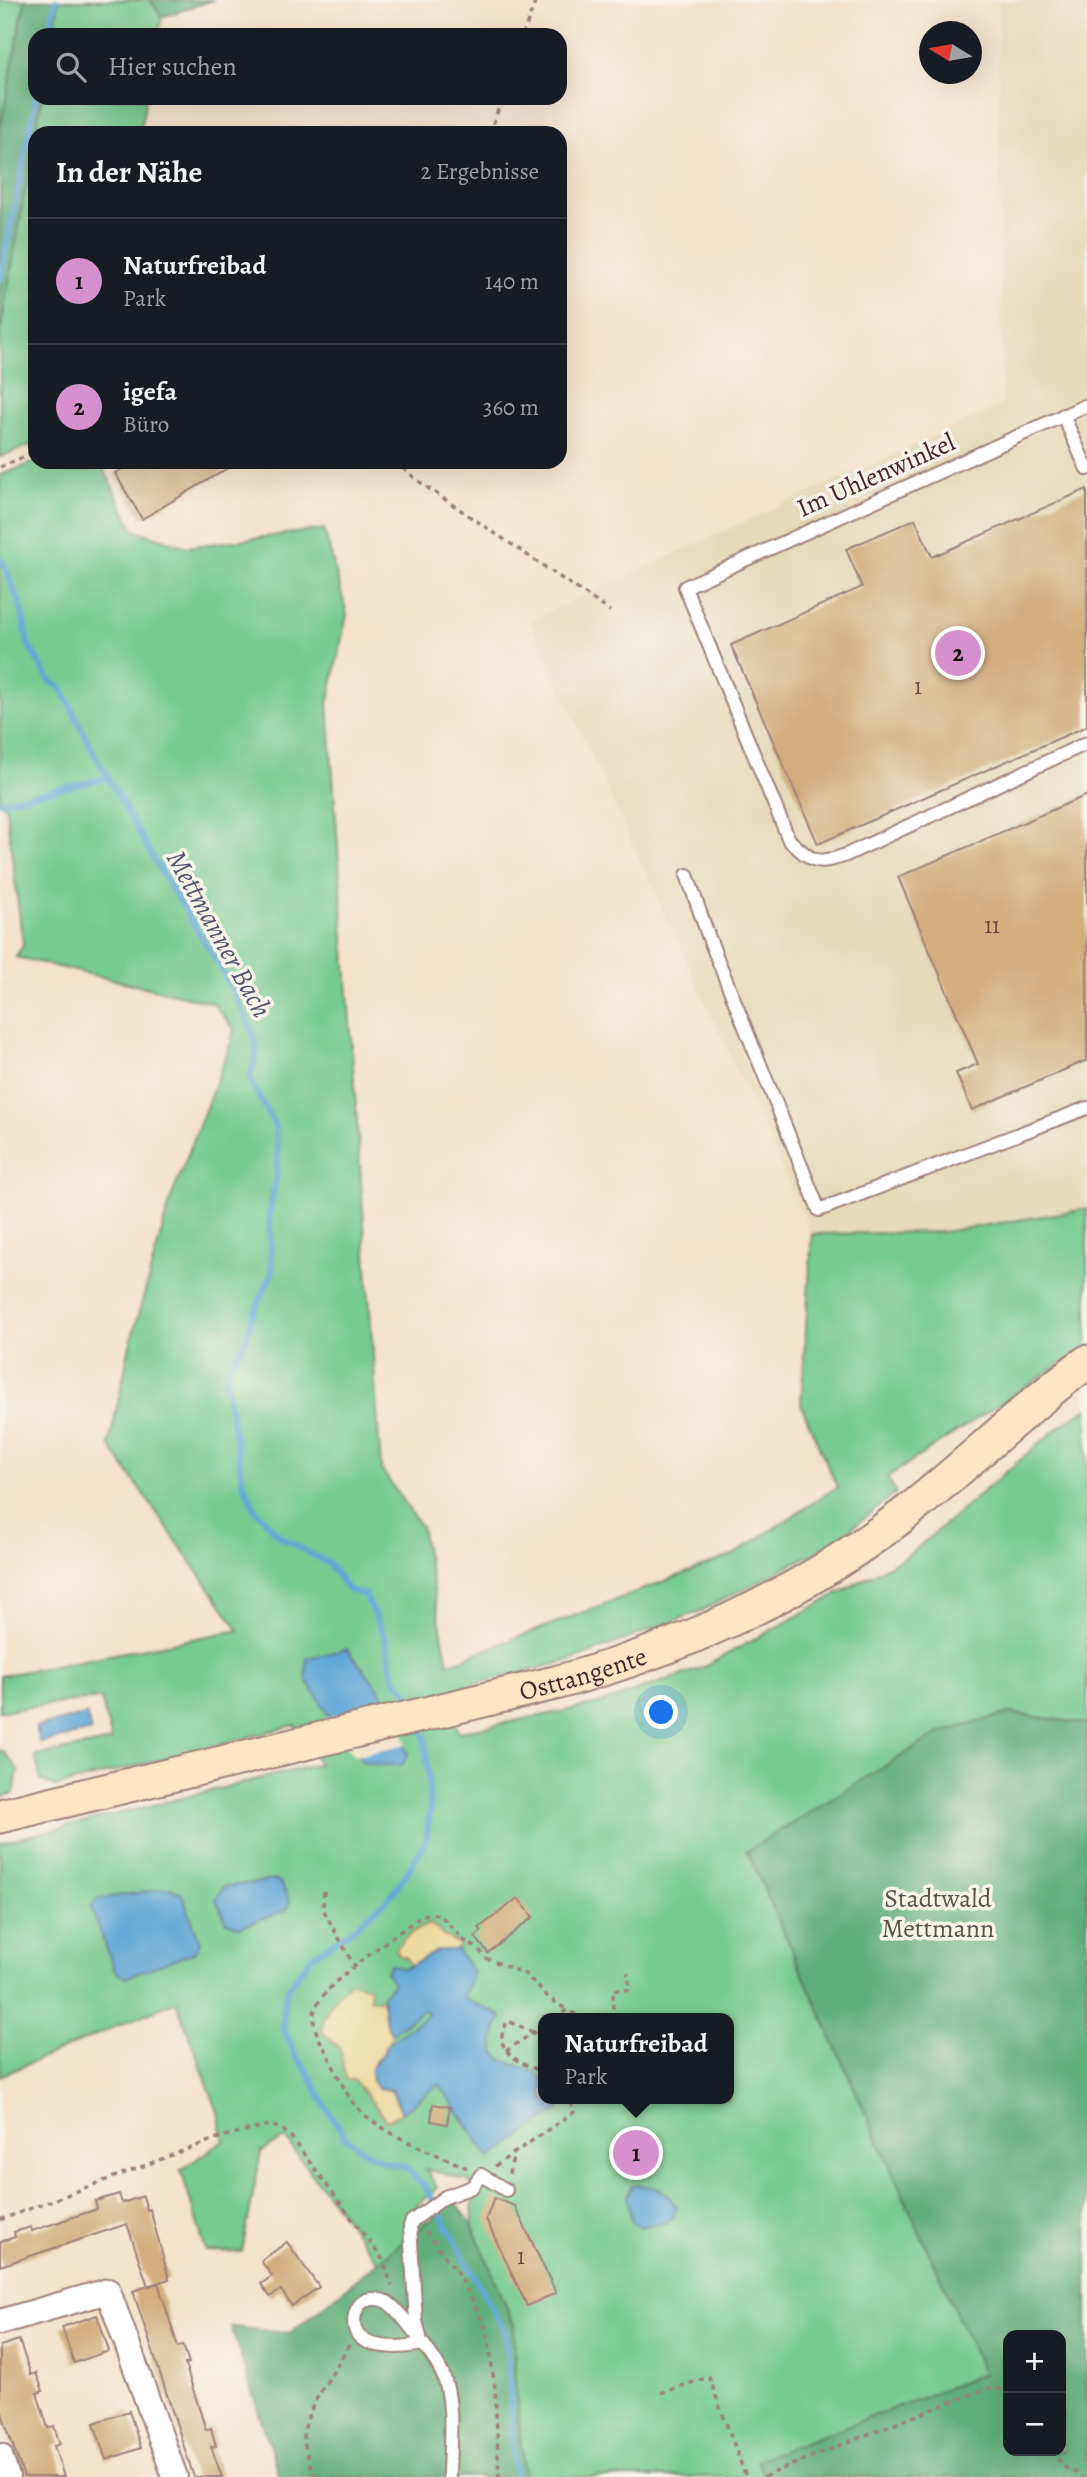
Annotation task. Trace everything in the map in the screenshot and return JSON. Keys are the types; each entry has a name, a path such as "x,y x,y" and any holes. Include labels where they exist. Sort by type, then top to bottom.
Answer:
{"main road":[{"name":"Osttangente","path":"0,1816 585,1675 650,1654 714,1628 789,1590 883,1531 1030,1406 1087,1363"}],"street":[{"path":"0,2322 108,2291 175,2477"},
{"path":"0,2456 7,2477"}],"lane":[{"name":"Im Uhlenwinkel","path":"1087,405 685,587 789,840 808,857 825,863 846,855 1087,743"},
{"path":"1063,415 1087,469"},
{"path":"687,875 709,938 819,1210 1087,1108"},
{"path":"423,2344 416,2321 410,2226 421,2214 445,2197 472,2187 481,2175 506,2190"},
{"path":"423,2344 372,2344 360,2339 356,2333 355,2311 363,2302 376,2299 391,2306 423,2344 440,2367 447,2393 449,2477"}],"path":[{"path":"526,28 536,0"},
{"path":"492,126 500,105"},
{"path":"0,467 28,455"},
{"path":"403,469 610,611"},
{"path":"324,1891 323,1908 329,1923 355,1967"},
{"path":"572,2104 574,2112 481,2175 366,2118 354,2103 319,2038 313,2019 316,2005 355,1967 421,1916 432,1913 443,1918 486,1958 525,1974 549,1998 573,2013"},
{"path":"611,2013 613,1990 629,1990 627,1973"},
{"path":"562,2013 567,2010"},
{"path":"533,2032 508,2021 501,2034 501,2042 516,2061 538,2070"},
{"path":"506,2051 538,2029"},
{"path":"0,2220 220,2137 255,2127 276,2126 291,2137 383,2260 392,2285 391,2306"},
{"path":"506,2190 514,2153"},
{"path":"421,2214 459,2275 487,2330 495,2388 499,2477"},
{"path":"315,2477 305,2447 306,2424 310,2410 356,2333"},
{"path":"661,2393 709,2377 746,2477"},
{"path":"764,2477 985,2389 1003,2390"},
{"path":"1055,2456 1065,2467 1083,2477"}],"shaded area":[{"path":"998,0 1087,0 1087,1209 943,1232 812,1234 529,620 1002,405"}],"green space":[{"path":"0,0 25,0 0,130"},
{"path":"25,0 59,0 54,28 28,28 28,105 41,105 37,126 28,126 28,176 0,332 0,130"},
{"path":"59,0 150,0 162,17 160,28 54,28"},
{"path":"150,0 214,0 162,17"},
{"path":"41,105 145,105 141,126 36,126"},
{"path":"28,174 28,446 0,457 0,332"},
{"path":"28,465 28,469 104,469 134,530 187,547 324,529 347,614 328,704 381,1469 421,1527 448,1664 733,1555 837,1487 801,1405 812,1234 943,1232 1087,1209 1087,1347 887,1477 896,1493 831,1544 703,1610 572,1660 438,1693 459,1732 599,1704 702,1668 910,1554 1060,1426 1087,1408 1087,1724 1009,1713 747,1851 984,2374 758,2460 764,2477 527,2477 523,2468 515,2379 514,2325 473,2227 472,2187 468,2180 426,2169 437,2188 417,2205 427,2223 379,2263 285,2138 261,2152 242,2252 206,2251 181,2170 224,2141 218,2112 176,2001 0,2076 0,1843 319,1764 295,1725 55,1787 41,1780 35,1756 112,1741 101,1698 0,1711 0,1676 239,1630 109,1445 130,1345 171,1198 234,1029 213,1003 16,957 23,944 6,809 0,801 0,475"},
{"name":"Stadtwald Mettmann","path":"1009,1713 1087,1724 1087,2477 764,2477 757,2460 984,2374 747,1851 937,1734"},
{"path":"0,1750 18,1769 14,1794 0,1797"},
{"path":"455,2200 473,2227 514,2325 515,2379 523,2468 527,2477 280,2477 231,2327 290,2333"}],"sand":[{"path":"431,1924 443,1936 460,1944 457,1950 439,1950 411,1966 406,1957 400,1956 396,1950 410,1934"},
{"path":"350,1982 370,1987 370,1999 383,2001 386,2023 392,2034 384,2053 375,2061 371,2077 378,2088 391,2090 402,2113 387,2120 354,2080 346,2080 340,2048 322,2032 331,2004"}],"water":[{"path":"347,1649 381,1691 408,1754 402,1765 363,1762 306,1679 307,1658"},
{"path":"87,1715 91,1731 40,1743 36,1727"},
{"path":"275,1880 281,1883 290,1902 287,1910 240,1927 226,1922 216,1899 223,1887"},
{"path":"171,1888 182,1894 200,1942 195,1952 127,1977 116,1973 91,1907 97,1899"},
{"path":"439,1950 457,1950 473,1972 463,1998 502,2016 494,2049 499,2057 537,2074 538,2104 558,2104 561,2108 490,2158 439,2084 402,2113 392,2090 378,2088 372,2081 371,2068 384,2053 385,2046 429,2014 424,2009 392,2034 386,2023 382,1995 394,1984 386,1973 390,1964 404,1969"},
{"path":"632,2186 660,2190 668,2195 677,2206 672,2218 663,2223 640,2227 632,2222 627,2196"}],"pier":[{"path":"390,1704 407,1744 355,1756 326,1718"}],"building":[{"path":"122,469 226,469 142,519 115,473"},
{"path":"1087,489 1087,726 818,844 731,645 862,587 846,549 915,519 932,557"},
{"path":"1087,795 1087,1060 972,1110 956,1073 978,1064 898,877"},
{"path":"518,1898 533,1917 488,1953 475,1937 482,1931 479,1928"},
{"path":"433,2104 450,2107 447,2124 431,2121"},
{"path":"119,2194 122,2203 143,2196 147,2210 150,2209 169,2279 148,2286 127,2224 0,2266 0,2242 15,2237 14,2232 31,2227 32,2231 97,2209 95,2201"},
{"path":"494,2198 515,2206 556,2293 527,2306 486,2219"},
{"path":"287,2242 319,2287 292,2306 281,2290 270,2297 261,2284 272,2276 261,2261"},
{"path":"158,2283 178,2347 183,2345 189,2363 185,2364 206,2430 211,2428 216,2446 211,2447 222,2477 194,2477 187,2456 133,2291"},
{"path":"97,2315 109,2351 74,2363 62,2327"},
{"path":"19,2340 31,2375 36,2373 43,2391 37,2393 48,2428 54,2426 60,2444 54,2446 64,2477 24,2477 5,2423 0,2405 0,2346"},
{"path":"129,2411 141,2448 106,2460 94,2423"}],"waterway":[{"name":"Mettmanner Bach","path":"50,28 56,0"},
{"name":"Mettmanner Bach","path":"30,126 35,105"},
{"name":"Mettmanner Bach","path":"0,279 28,138"},
{"name":"Mettmanner Bach","path":"0,559 21,607 28,644 49,680 62,689 94,753 157,865 221,968 251,1028 256,1045 256,1058 250,1075 252,1084 275,1126 278,1148 269,1215 272,1273 253,1315 246,1339 229,1368 225,1382 243,1482 254,1508 279,1536 329,1564 348,1590 365,1595 385,1637 394,1678 407,1691 414,1708"},
{"path":"0,802 108,778"},
{"name":"Mettmanner Bach","path":"420,1725 425,1738 429,1786 430,1812 426,1840 406,1875 386,1901 350,1931 311,1957 288,1988 284,2002 283,2026 296,2057 306,2069 346,2138 368,2154 405,2167 426,2188 505,2332 515,2477"}],"place":[{"name":"igefa","path":"958,653"},
{"name":"Naturfreibad","path":"636,2153"}]}
